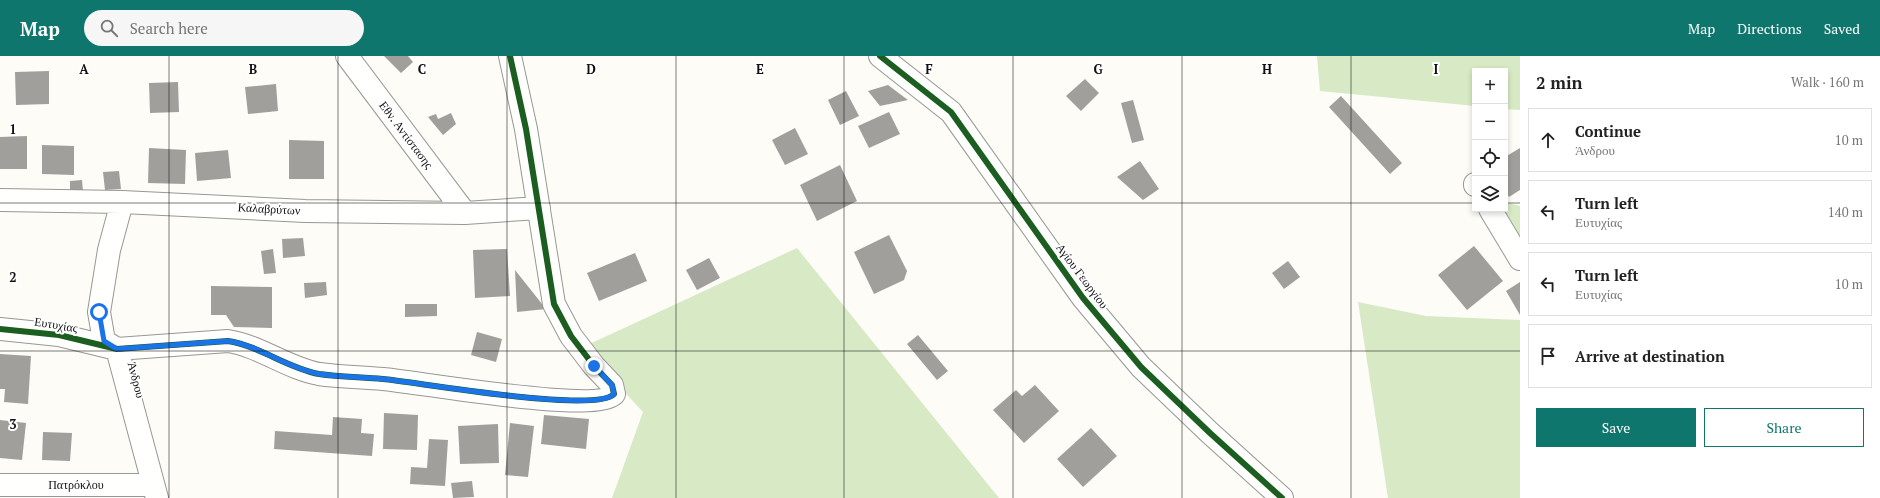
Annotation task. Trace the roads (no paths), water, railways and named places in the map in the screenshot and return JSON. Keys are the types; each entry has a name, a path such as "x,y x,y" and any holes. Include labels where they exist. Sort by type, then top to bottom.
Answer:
{"street":[{"name":"Εθν. Αντίστασης","path":"347,56 465,213"},
{"path":"510,56 526,129 538,208"},
{"name":"Αγίου Γεωργίου","path":"880,56 951,112 1082,298 1141,366 1210,434 1282,498"},
{"name":"Καλαβρύτων","path":"0,200 122,202 305,211 465,213 538,208"},
{"name":"Άνδρου","path":"122,202 109,250 99,312 104,341 117,349 154,492"},
{"name":"Ευτυχίας","path":"0,329 58,335 117,349 228,341 241,343 300,369 319,374 383,379 549,400 591,401 611,398 614,394 612,385 594,366 571,336 554,304 538,208"},
{"path":"1492,212 1520,259"},
{"name":"Πατρόκλου","path":"0,485 91,492 154,492"}]}
